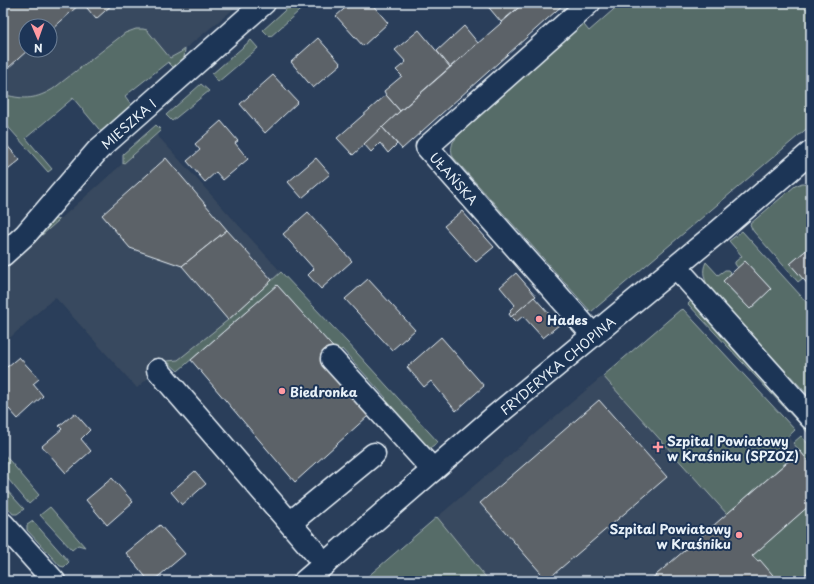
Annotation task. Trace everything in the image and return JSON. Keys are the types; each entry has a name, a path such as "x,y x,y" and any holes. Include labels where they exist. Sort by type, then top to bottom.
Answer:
{"street":[{"name":"MIESZKA I","path":"3,255 26,234 98,150 264,3"},
{"name":"UŁAŃSKA","path":"588,3 427,147 593,335"},
{"name":"FRYDERYKA CHOPINA","path":"305,581 493,418 809,159"},
{"path":"676,267 811,418"},
{"path":"332,359 433,470"},
{"path":"158,370 325,564"},
{"path":"290,523 374,454"},
{"path":"3,524 54,581"}],"shaded area":[{"path":"3,3 241,3 181,52 167,60 74,90 3,121"},
{"path":"156,134 281,272 228,320 178,360 167,361 137,388 55,297 3,344 3,270"},
{"name":"Szpital Powiatowy w Kraśniku (SPZOZ)","path":"680,310 811,464 811,504 752,556 778,581 369,581 366,578"}],"green space":[{"path":"293,3 308,3 270,37 263,30"},
{"path":"621,3 811,3 811,125 591,312 453,157 452,148 453,142 479,110 580,20 589,31"},
{"path":"136,29 147,30 170,58 185,49 184,59 176,70 168,62 125,96 133,107 103,134 73,98 26,138 52,169 48,172 3,121 3,97 6,95 19,98 30,98 36,97 53,89 125,33"},
{"path":"251,40 258,48 218,82 212,74"},
{"path":"201,84 209,91 172,121 166,115"},
{"path":"156,125 161,130 123,164 123,154"},
{"path":"802,183 811,184 811,246 790,264 803,278 798,282 754,232 750,224 795,186"},
{"path":"55,219 59,220 3,270 3,266"},
{"path":"742,231 811,307 811,398 709,289 706,282 704,269 706,262 718,275 725,270 728,270 731,273 723,281 750,309 771,289 745,261 738,268 735,264 735,262 742,256 729,241"},
{"path":"281,272 438,442 430,448 422,445 383,402 386,398 342,349 338,353 277,285 178,371 167,361 178,360 228,320"},
{"path":"691,301 811,432 811,436 688,304"},
{"path":"683,309 795,430 778,446 789,460 727,514 603,376"},
{"path":"801,436 811,447 811,464 793,443"},
{"path":"3,453 39,495 29,504 3,473"},
{"path":"3,486 24,509 17,514 13,514 3,502"},
{"path":"811,504 811,567 801,581 778,581 752,556"},
{"path":"50,507 85,547 78,545 72,550 40,515"},
{"path":"437,517 489,581 362,581 366,578"},
{"path":"33,521 69,562 64,567 60,566 27,530 27,525"}],"building":[{"path":"12,3 81,3 58,24 58,18 18,18 19,58 8,68 3,62 3,11"},
{"path":"83,3 114,3 96,19"},
{"path":"351,3 371,3 388,23 363,46 336,16"},
{"path":"485,3 524,3 501,22"},
{"path":"524,3 565,3 402,149 382,127"},
{"path":"464,26 478,43 450,67 437,51"},
{"path":"419,30 450,67 400,111 384,91 402,76 396,70 406,62 395,50"},
{"path":"318,38 341,64 313,88 291,62"},
{"path":"273,75 298,102 265,133 240,104"},
{"path":"386,95 400,111 353,155 337,138"},
{"path":"221,121 238,141 235,143 248,159 223,180 216,172 205,182 187,161 200,150 195,144"},
{"path":"382,127 397,144 388,153 380,143 371,152 364,144"},
{"path":"3,141 20,160 3,174"},
{"path":"166,158 227,230 182,266 130,248 102,215"},
{"path":"316,158 330,174 302,198 288,182"},
{"path":"462,211 494,247 476,262 444,226"},
{"path":"308,212 352,261 321,289 308,275 314,269 283,234"},
{"path":"227,230 272,280 228,320 182,266"},
{"path":"811,246 811,288 790,264"},
{"path":"745,261 771,289 750,309 723,281"},
{"path":"516,273 536,296 511,317 509,314 511,312 510,310 515,305 500,287"},
{"path":"368,279 415,330 392,350 345,299"},
{"name":"Biedronka","path":"277,285 338,353 325,366 368,416 295,482 191,360"},
{"path":"534,297 559,325 543,338 523,316 516,322 511,317"},
{"path":"441,337 484,386 456,411 431,381 424,387 407,367"},
{"path":"19,357 39,379 33,384 43,396 18,419 9,409 3,414 3,363 7,367"},
{"path":"599,400 667,477 547,580 480,503"},
{"path":"75,413 90,430 81,439 91,451 66,473 42,446 62,429 59,426"},
{"name":"Szpital Powiatowy w Kraśniku","path":"800,451 811,464 811,504 752,556 758,561 760,560 778,581 649,581"},
{"path":"195,471 206,484 182,505 171,492"},
{"path":"112,478 133,502 107,525 86,500"},
{"path":"160,525 185,554 153,581 149,581 126,553"},
{"path":"811,567 811,581 801,581"},
{"path":"211,574 216,581 202,581"}],"place":[{"name":"Hades","path":"539,319"},
{"name":"Biedronka","path":"282,391"},
{"name":"Szpital Powiatowy w Kraśniku (SPZOZ)","path":"658,447"},
{"name":"Szpital Powiatowy w Kraśniku","path":"739,535"}]}
